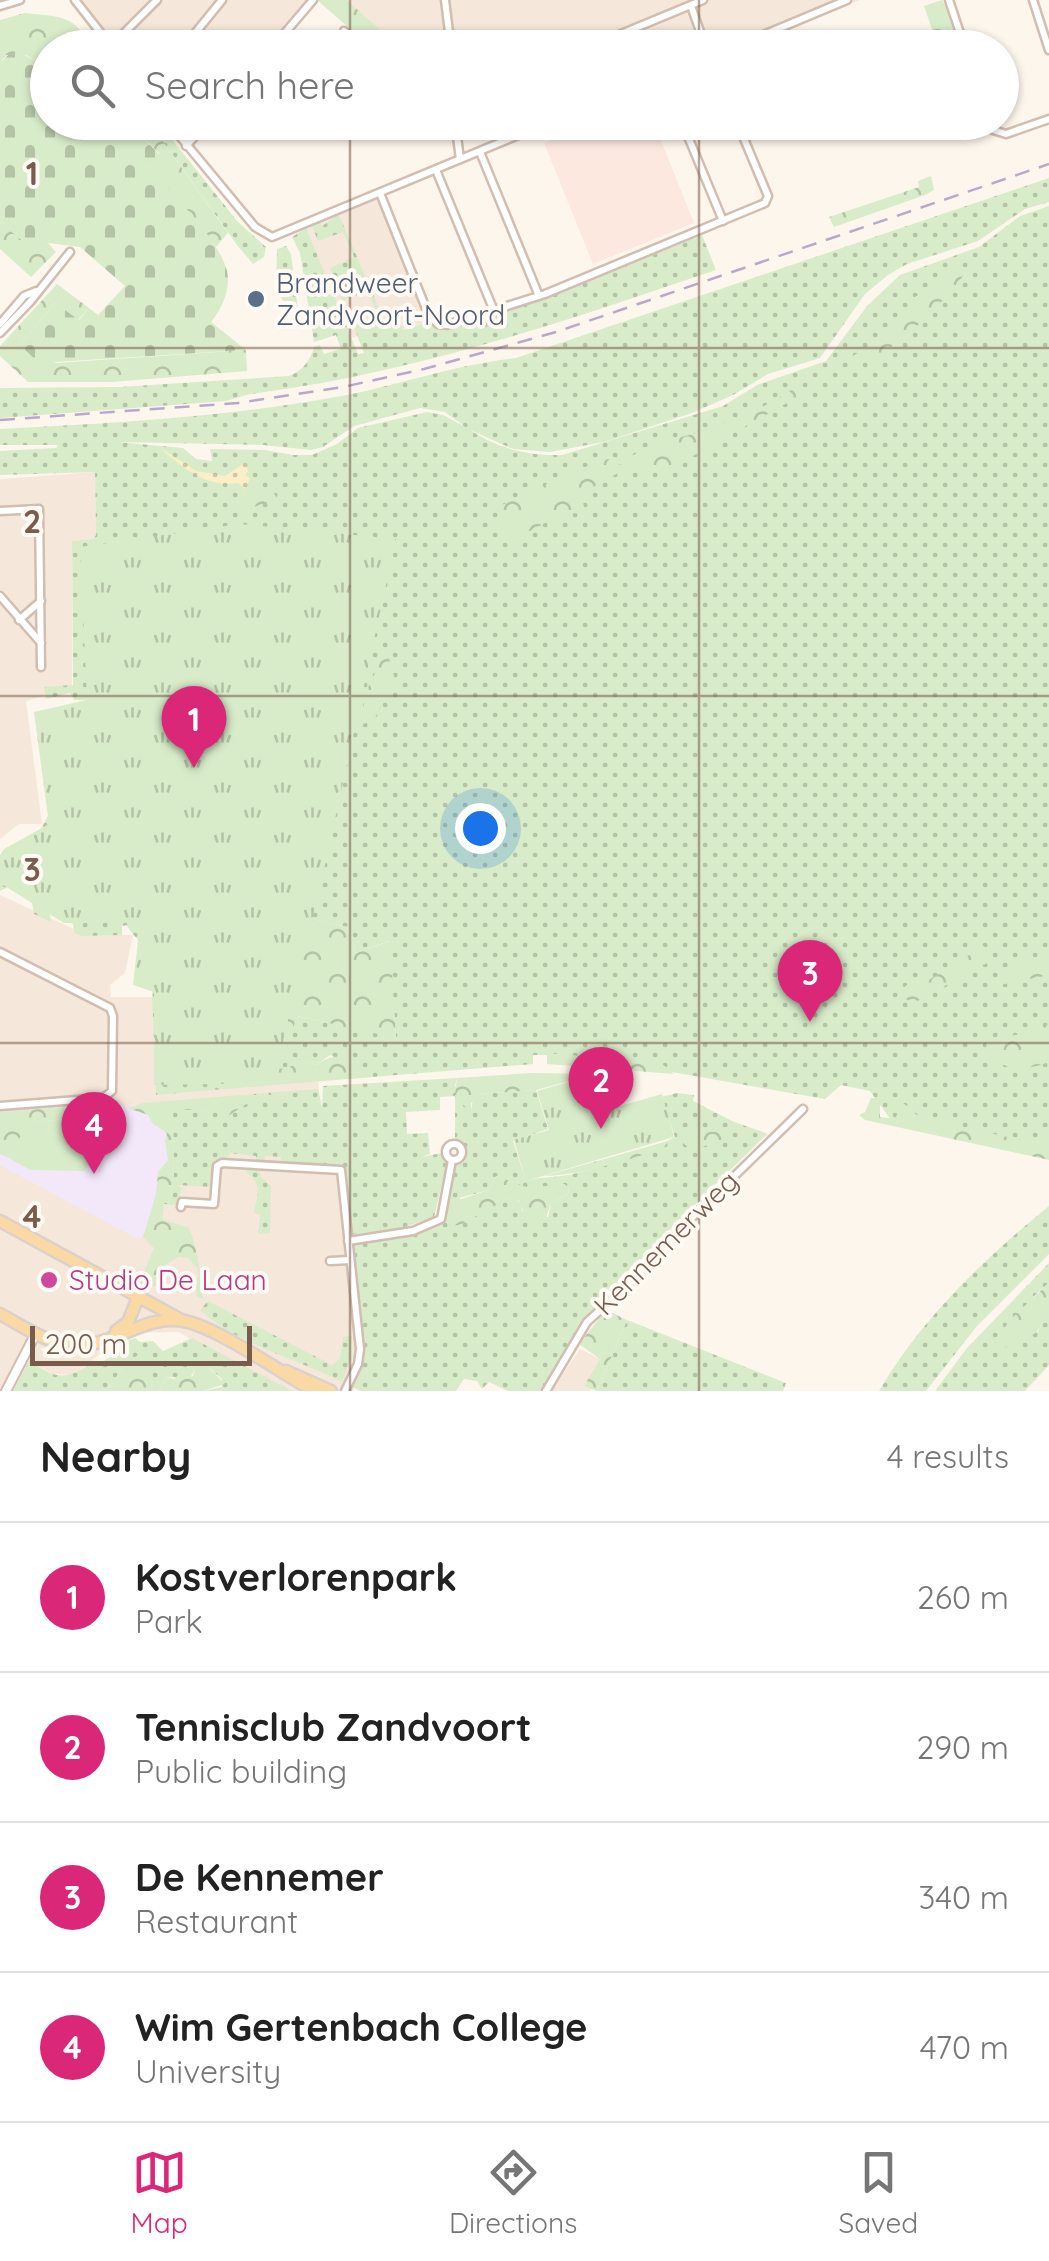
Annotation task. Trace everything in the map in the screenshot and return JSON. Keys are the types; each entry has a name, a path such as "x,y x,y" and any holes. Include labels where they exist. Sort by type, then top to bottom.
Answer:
{"main road":[{"path":"0,1221 314,1391"},
{"path":"102,1341 128,1322 139,1295"},
{"path":"0,1314 36,1333 76,1346 102,1341 140,1325 182,1321"},
{"path":"275,1368 305,1377 331,1391"}],"street":[{"path":"0,6 20,0"},
{"path":"75,0 99,30"},
{"path":"128,30 154,3 144,0"},
{"path":"197,30 222,0"},
{"path":"287,30 313,0"},
{"path":"445,0 448,30"},
{"path":"632,30 703,0"},
{"path":"775,30 847,0"},
{"path":"948,0 959,30"},
{"path":"1032,0 1049,50"},
{"path":"691,6 700,30"},
{"path":"1019,129 1049,119"},
{"path":"182,140 259,232 272,237 508,140"},
{"path":"186,146 192,140"},
{"path":"457,140 460,160"},
{"path":"689,140 723,221"},
{"path":"380,192 434,322 451,324 539,296 768,200 744,140"},
{"path":"480,152 539,296"},
{"path":"436,170 494,311"},
{"path":"0,333 4,321 70,252"},
{"path":"0,511 39,508 41,667"},
{"path":"0,596 41,643"},
{"path":"19,620 42,601"},
{"path":"0,952 110,1008 114,1060 114,1087 110,1094 0,1106"},
{"name":"Kennemerweg","path":"546,1391 588,1322 803,1109"},
{"path":"348,1241 413,1231 442,1219 452,1160"},
{"path":"181,1207 182,1202 214,1204 218,1166 222,1163 341,1170 360,1349 345,1391"},
{"path":"330,1261 350,1260"},
{"path":"6,1391 36,1333"}],"shaded area":[{"path":"70,0 309,0 283,30 94,30"},
{"path":"320,0 860,0 786,30 355,30"},
{"path":"661,140 694,223 593,264 544,143"},
{"path":"376,198 429,322 402,330 397,320 350,339 303,229"},
{"path":"95,472 96,535 93,539 72,541 72,688 26,701 42,824 19,824 0,839 0,479"},
{"path":"0,895 87,935 133,935 125,973 110,985 111,997 155,997 318,1071 322,1158 345,1158 368,1357 353,1391 287,1391 178,1332 126,1333 74,1375 52,1374 30,1361 13,1391 0,1391"},
{"path":"169,1103 170,1183 140,1240 0,1165 0,1131 10,1111"},
{"path":"580,1349 604,1361 590,1391 551,1391"}],"green space":[{"path":"317,0 346,0 381,30 351,30"},
{"path":"942,0 953,30 932,30 924,6"},
{"path":"25,13 65,19 80,30 30,30 30,57 6,55 0,63 0,20"},
{"path":"11,52 30,58 30,140 145,140 160,155 149,167 204,230 227,271 225,298 211,322 246,350 39,363 20,345 55,303 79,320 89,308 98,315 125,286 80,247 48,243 38,254 0,222 0,63"},
{"path":"146,140 162,140 228,233 216,247 149,167 160,154"},
{"path":"162,140 173,140 238,222 266,247 264,257 253,264"},
{"path":"931,176 934,190 925,195 834,227 829,217 919,187 918,181"},
{"path":"1049,178 1049,202 1025,209 978,241 907,264 888,275 865,294 820,358 768,374 692,413 604,442 550,452 513,449 470,430 514,450 562,455 723,406 757,385 826,361 867,306 900,275 979,247 1020,216 1049,206 1049,1154 894,1124 870,1091 841,1085 825,1099 546,1055 533,1055 533,1064 348,1079 370,1076 330,1055 316,1065 308,1062 279,1069 296,1016 396,1037 389,941 356,953 347,927 313,919 234,1074 213,1090 156,1095 151,970 142,945 127,925 122,926 122,935 81,936 74,932 73,924 49,909 51,922 34,914 32,903 10,886 0,891 0,879 14,878 151,628 86,700 74,700 70,693 46,699 44,687 73,685 72,541 93,539 96,535 95,472 0,475 0,451 58,445 0,445 0,429 253,410 516,358","holes":["420,408 445,412 467,428 443,415 427,412 358,428 337,444 312,455 210,449 212,461 196,459 183,448 118,442 263,445 311,450 323,447 354,426"]},
{"path":"339,215 384,320 396,315 403,330 429,322 444,331 548,298 702,235 716,270 544,327 369,373 226,401 0,418 0,388 120,387 289,376 305,365 314,347 320,345 324,354 341,349 336,335 314,342 300,253 292,237 306,228 358,354 364,353 353,325 378,314 367,291 342,301 330,268 354,257 343,232 318,241 312,226 320,222 322,226"},
{"path":"0,222 38,253 48,243 56,252 31,277 0,249"},
{"path":"286,246 291,254 300,327 276,290 277,249"},
{"path":"959,267 964,275 930,315 870,364 849,358 887,337 916,296 929,294"},
{"path":"57,284 89,308 78,320 55,303 20,345 56,363 246,350 247,371 112,382 28,382 0,356 0,346"},
{"path":"796,387 808,391 668,470 625,469 581,494 586,515 566,512 511,541 502,541 500,506 579,469 608,459 620,465 649,447 738,418"},
{"path":"271,488 278,500 235,512 229,503 253,491"},
{"path":"240,524 396,539 273,1083 154,1085 154,992 133,985 140,923 64,923 0,883 0,855 49,824 34,712 87,700 80,547"},
{"path":"382,658 389,658 395,680 374,720 361,725 365,694"},
{"path":"296,907 313,919 347,927 356,953 390,941 396,1038 297,1016 280,1069 308,1062 316,1065 339,1057 372,1077 213,1090 234,1074"},
{"path":"984,946 994,960 913,1003 897,994 909,983 927,981"},
{"path":"1034,957 1049,963 1049,975 1000,985 1003,972"},
{"path":"1049,1025 1049,1062 1017,1068 987,1056 986,1038 1016,1035"},
{"path":"547,1053 661,1063 674,1074 547,1064"},
{"path":"593,1074 594,1078 536,1090 480,1094 471,1103 471,1113 455,1096 457,1078"},
{"path":"592,1075 603,1111 662,1094 674,1137 526,1181 514,1140 549,1130 537,1091"},
{"path":"457,1078 455,1086 471,1111 473,1098 480,1094 536,1090 548,1129 513,1141 526,1181 600,1167 675,1137 661,1097 677,1093 694,1095 693,1101 766,1133 769,1137 766,1135 705,1195 616,1288 541,1391 508,1391 489,1382 482,1389 477,1381 464,1379 456,1391 360,1391 352,1387 364,1344 353,1242 410,1234 440,1220 452,1167 463,1151 462,1142 455,1139 455,1096 440,1097 440,1110 406,1112 407,1134 428,1133 430,1154 422,1157 442,1153 447,1163 434,1217 399,1229 352,1234 344,1165 281,1163 281,1157 265,1156 264,1162 256,1162 256,1156 230,1153 226,1160 214,1160 212,1187 176,1185 182,1188 177,1205 164,1204 174,1185 173,1109 210,1111 222,1101 243,1106 252,1100 273,1102 290,1091 318,1089 322,1107 323,1086","holes":["496,1176 538,1189 564,1184 569,1188 568,1194 551,1203 548,1217 522,1211 521,1204 512,1198 483,1211 459,1198 489,1190"]},
{"path":"290,1091 273,1102 252,1100 228,1116 218,1113 221,1101 211,1111 173,1109 174,1185 164,1204 162,1219 189,1228 197,1255 203,1299 196,1296 198,1269 188,1258 179,1257 161,1267 159,1283 168,1287 139,1283 154,1248 143,1237 158,1172 168,1160 167,1133 153,1124 148,1115 128,1108 143,1103"},
{"path":"871,1098 880,1098 880,1117 895,1119 902,1102 918,1116 1029,1142 1049,1136 1049,1160 865,1120 859,1115 865,1112"},
{"path":"111,1104 121,1107 116,1115 29,1122 9,1158 0,1154 0,1112"},
{"path":"100,1117 101,1140 85,1171 30,1170 9,1158 28,1122"},
{"path":"731,1131 728,1141 691,1149 684,1144 684,1133"},
{"path":"668,1141 663,1149 619,1162 544,1176"},
{"path":"246,1167 258,1168 271,1186 270,1233 258,1234 260,1215 254,1212 257,1185"},
{"path":"496,1176 529,1188 564,1184 569,1188 568,1194 551,1203 545,1220 526,1218 519,1201 509,1198 449,1227 455,1201 489,1190"},
{"path":"1049,1206 1049,1254 977,1326 926,1391 879,1391 914,1339 956,1291"},
{"path":"1049,1263 1049,1283 1033,1297 1037,1333 1043,1322 1049,1322 1049,1365 1025,1391 935,1391 967,1348"},
{"path":"1049,1283 1049,1322 1043,1322 1027,1339 990,1351 1009,1321"},
{"path":"208,1301 332,1365 340,1359 343,1337 352,1336 351,1359 342,1382 232,1333 200,1310"},
{"path":"606,1310 627,1320 597,1391 584,1386 600,1359 579,1344"},
{"path":"627,1320 786,1383 783,1391 597,1391"},
{"path":"135,1338 140,1342 153,1341 163,1351 192,1338 292,1391 203,1391 222,1387 222,1379 208,1367 195,1369 190,1378 166,1377 159,1391 148,1391 154,1382 127,1362 106,1391 13,1391 30,1360 55,1375 70,1374 95,1361 98,1364 123,1350 120,1344"},
{"path":"143,1352 154,1382 148,1391 106,1391 127,1362"},
{"path":"192,1363 206,1365 225,1384 203,1391 159,1391 166,1377 193,1376"}],"sand":[{"path":"159,447 196,471 225,476 246,462 245,475 250,478 245,489 238,483 205,479"}],"railway":[{"path":"0,420 238,403 343,387 424,369 556,332 1049,164"}],"place":[{"name":"Brandweer Zandvoort-Noord","path":"256,299"},
{"name":"Kostverlorenpark","path":"194,768"},
{"name":"De Kennemer","path":"810,1022"},
{"name":"Tennisclub Zandvoort","path":"601,1129"},
{"name":"Wim Gertenbach College","path":"94,1174"},
{"name":"Studio De Laan","path":"49,1280"}]}
